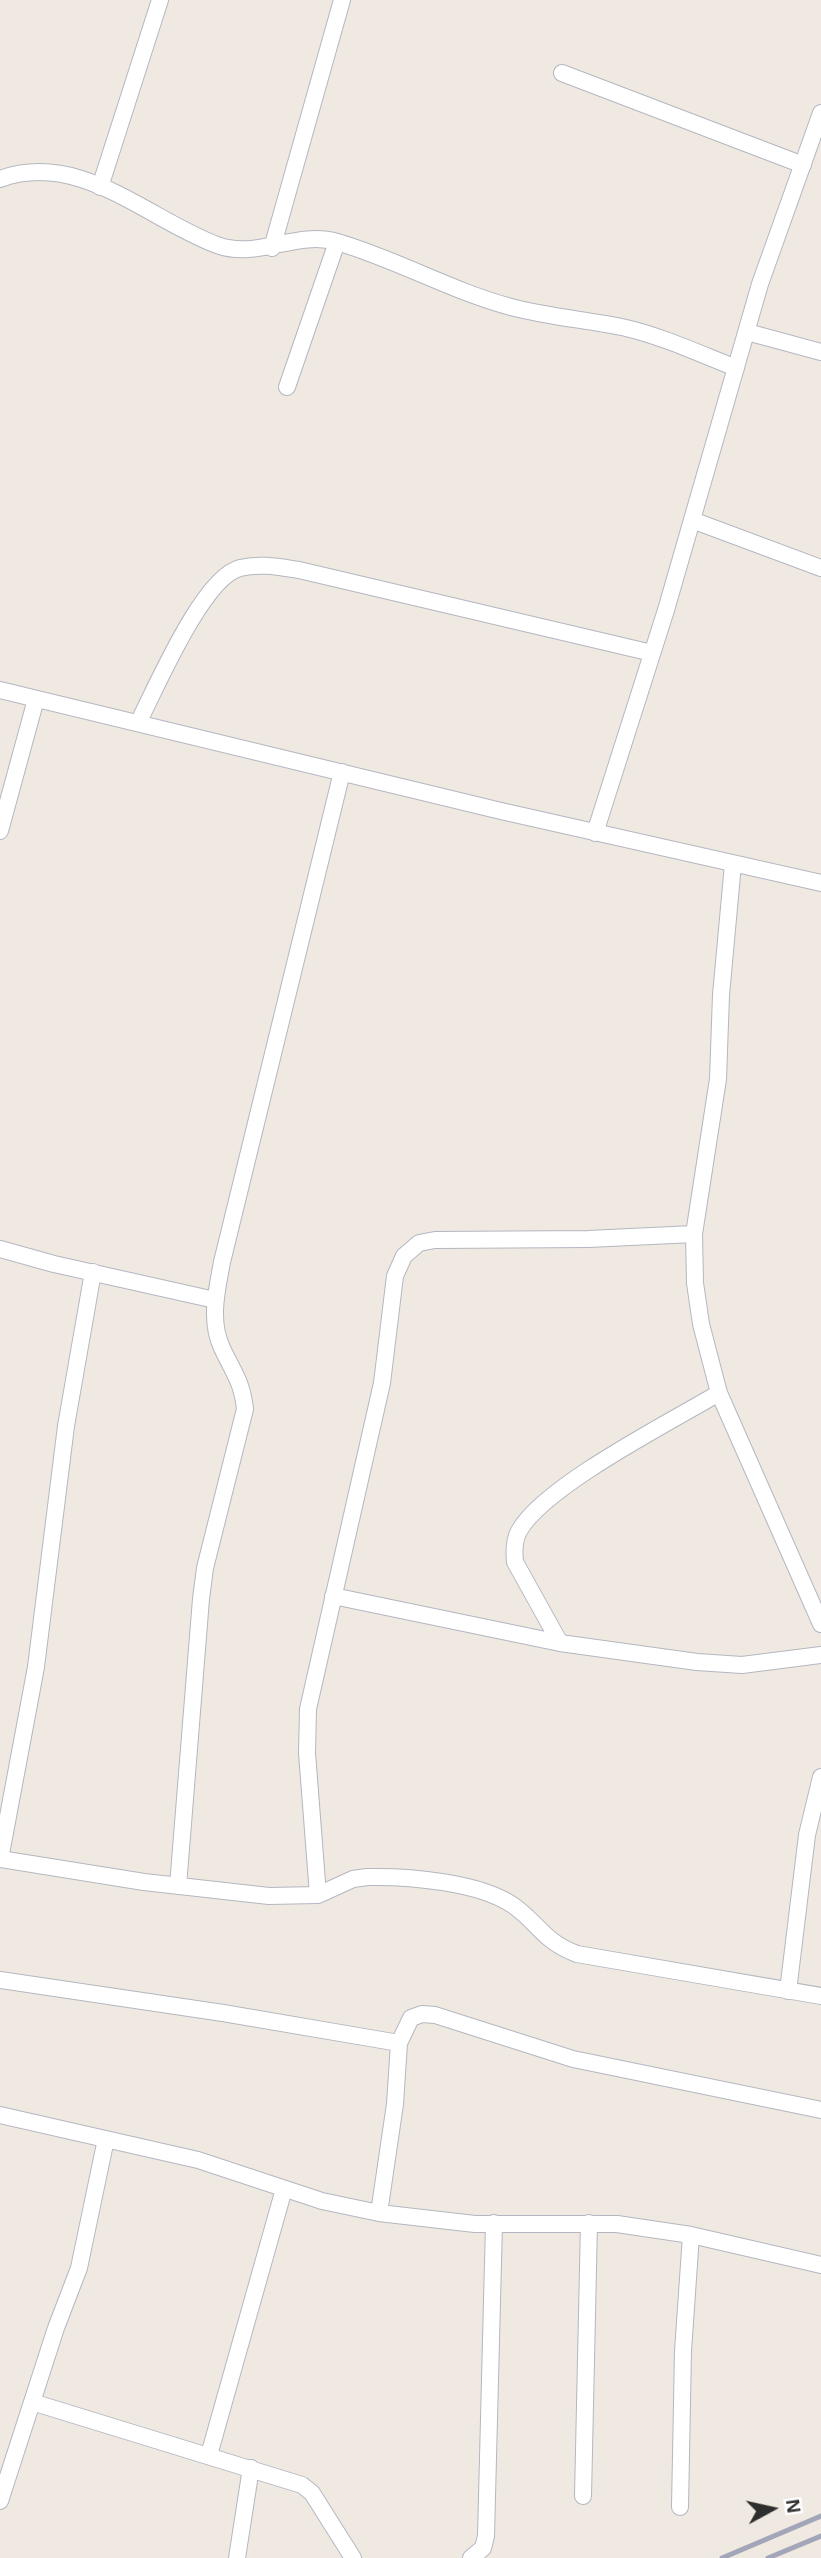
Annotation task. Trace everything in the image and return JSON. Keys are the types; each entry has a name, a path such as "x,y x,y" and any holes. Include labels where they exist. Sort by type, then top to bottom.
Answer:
{"street":[{"path":"100,187 160,0"},
{"path":"272,248 342,0"},
{"path":"562,74 803,165"},
{"path":"595,833 652,653 747,332 821,113"},
{"path":"0,179 41,172 68,175 100,187 219,246 240,250 272,248 303,239 337,242 511,307 626,328 736,368"},
{"path":"287,387 337,242"},
{"path":"747,332 821,352"},
{"path":"692,520 821,568"},
{"path":"138,723 200,604 220,578 237,568 267,565 299,570 652,653"},
{"path":"0,690 595,833 821,883"},
{"path":"0,831 36,699"},
{"path":"178,1886 203,1579 245,1409 243,1387 222,1348 215,1324 215,1300 342,772"},
{"path":"733,864 721,995 718,1079 694,1234 701,1324 719,1393 821,1624"},
{"path":"318,1895 307,1752 308,1709 382,1383 395,1276 404,1256 419,1243 435,1240 588,1240 694,1234"},
{"path":"0,1249 215,1300"},
{"path":"93,1272 66,1426 36,1667 0,1859 178,1886 269,1896 318,1895 353,1879 367,1877 452,1885 483,1892 511,1904 555,1946 577,1954 821,1996"},
{"path":"561,1643 516,1562 514,1550 518,1532 552,1497 598,1465 719,1393"},
{"path":"333,1596 561,1643 698,1662 741,1665 821,1655"},
{"path":"788,1992 807,1835 821,1777"},
{"path":"0,1980 223,2013 399,2043"},
{"path":"379,2213 395,2104 399,2043 411,2018 422,2014 435,2015 573,2059 821,2110"},
{"path":"0,2115 198,2160 321,2201 379,2213 494,2223 589,2223 691,2235 821,2265"},
{"path":"0,2501 79,2268 106,2139"},
{"path":"209,2455 284,2189"},
{"path":"471,2558 483,2548 486,2536 494,2223"},
{"path":"583,2496 589,2223"},
{"path":"680,2507 683,2351 691,2235"},
{"path":"32,2402 302,2485 312,2493 353,2558"},
{"path":"237,2558 251,2468"}],"railway":[{"path":"722,2558 821,2516"},
{"path":"768,2558 821,2536"}]}
